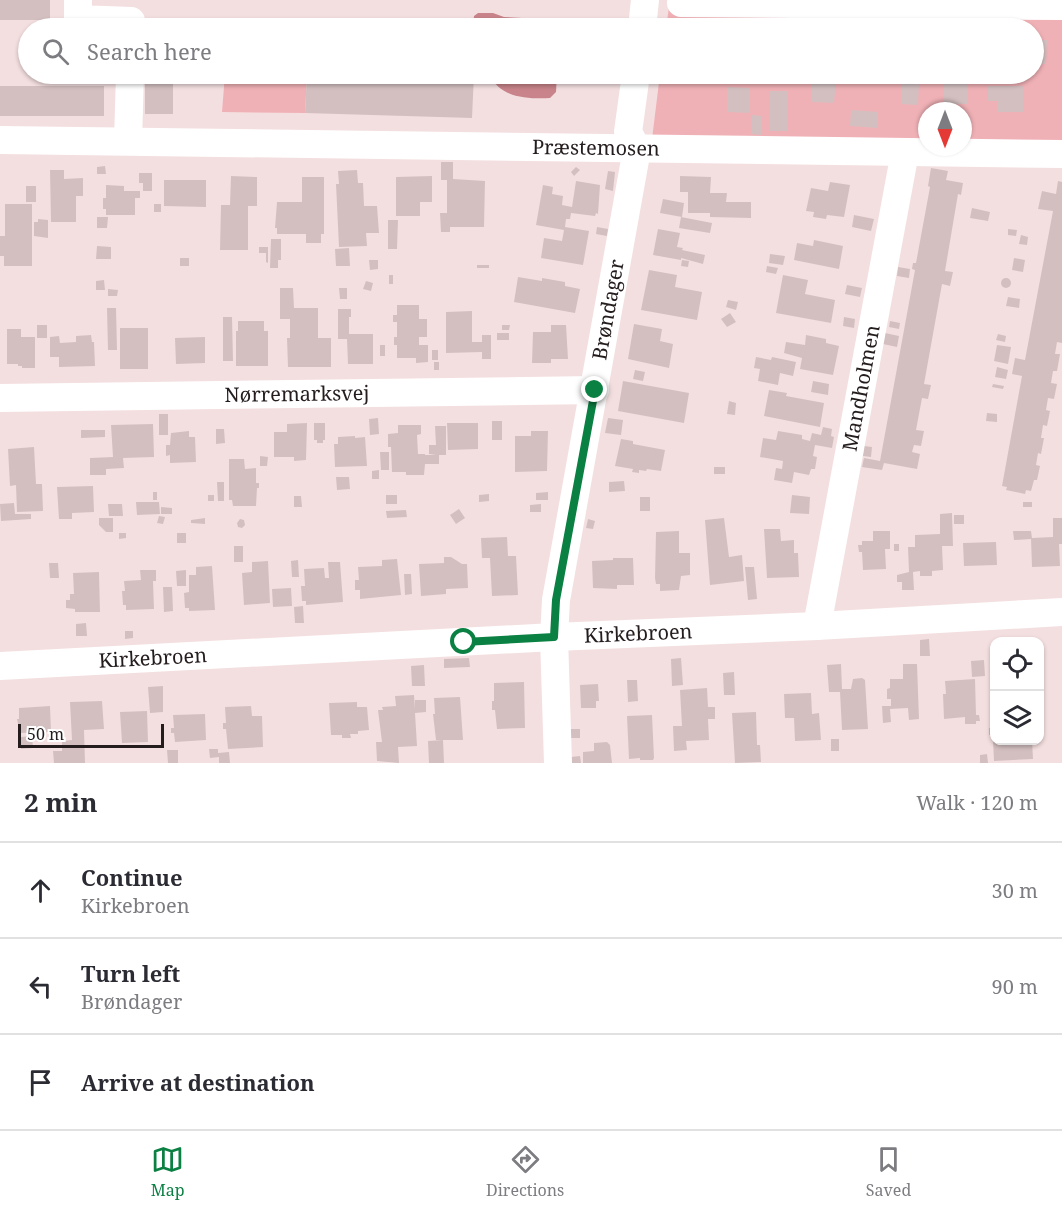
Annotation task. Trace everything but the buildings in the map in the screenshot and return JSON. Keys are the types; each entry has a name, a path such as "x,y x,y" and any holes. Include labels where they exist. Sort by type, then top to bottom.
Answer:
{"street":[{"path":"78,0 78,18"},
{"path":"643,18 645,0"},
{"path":"681,3 1062,6"},
{"path":"95,18 130,16"},
{"path":"129,141 130,84"},
{"name":"Brøndager","path":"558,763 554,637 556,600 637,149 628,132 635,84"},
{"name":"Præstemosen","path":"0,140 1062,154"},
{"name":"Mandholmen","path":"817,626 905,152"},
{"name":"Nørremarksvej","path":"0,398 595,390"},
{"name":"Kirkebroen","path":"0,666 1062,612"}],"shaded area":[{"path":"670,0 1062,0 1062,143 972,142 972,102 918,102 918,141 652,139 659,84 1044,84 1044,18 667,18"},
{"path":"478,13 493,13 504,17 522,18 474,18"},
{"path":"224,84 307,84 305,113 222,112"},
{"path":"496,84 556,84 556,92 550,98 524,97 500,88"}],"route":[{"path":"464,642 554,637 556,600 595,390"}]}
